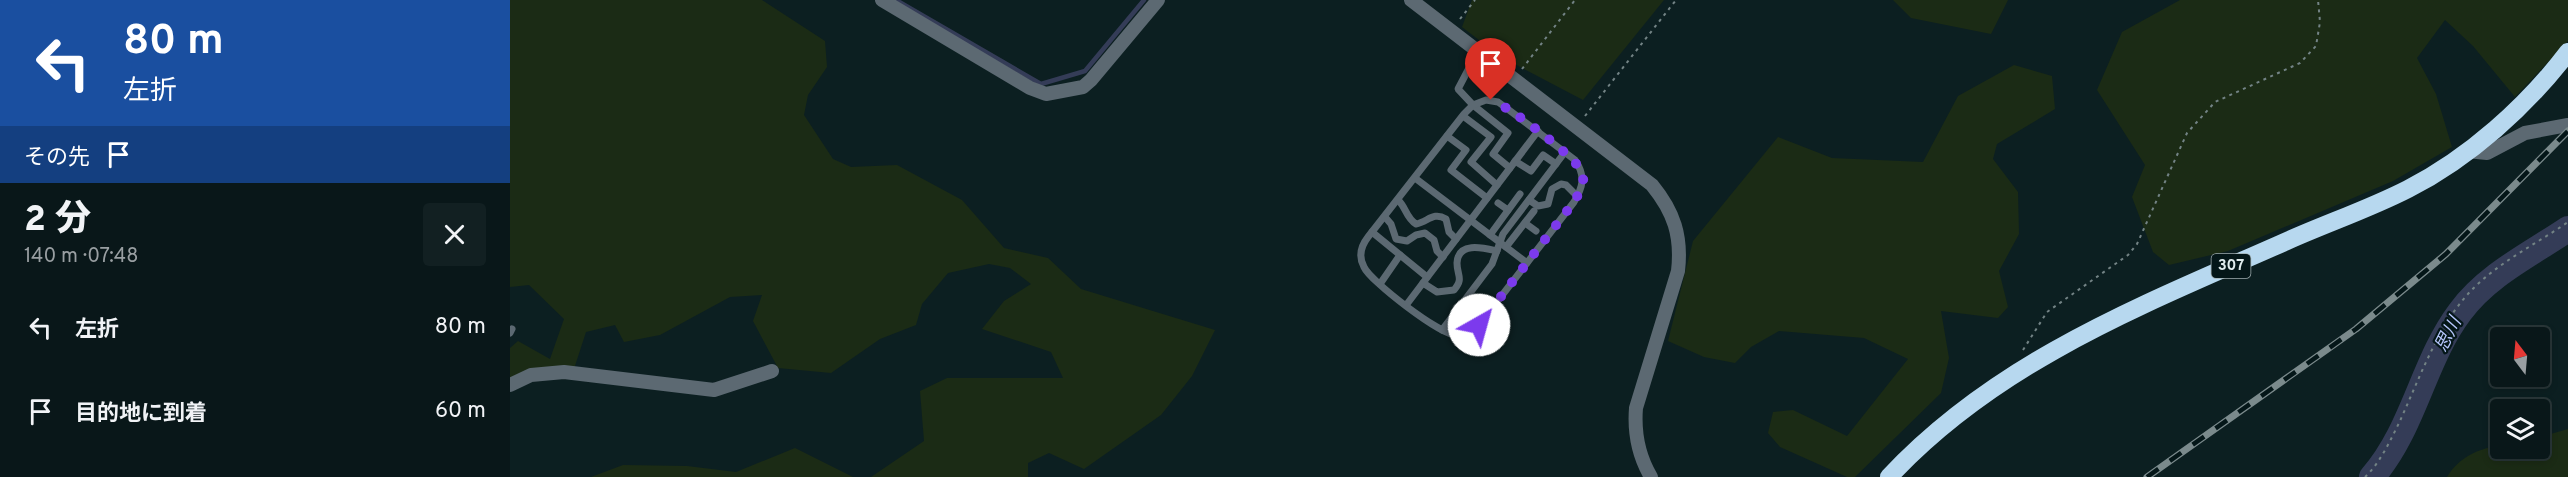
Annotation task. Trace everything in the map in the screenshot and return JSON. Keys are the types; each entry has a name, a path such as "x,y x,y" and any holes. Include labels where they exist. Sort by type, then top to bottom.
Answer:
{"highway":[{"name":"307","path":"1889,477 1948,422 2004,380 2066,342 2290,239 2409,189 2496,129 2550,76 2568,52"}],"street":[{"path":"882,0 1030,88 1046,94 1083,87 1158,0"},
{"path":"1411,0 1652,185 1666,202 1678,234 1680,250 1678,271 1636,408 1634,430 1644,466 1652,477"},
{"path":"2467,151 2487,153 2525,133 2568,125"},
{"path":"510,385 531,375 564,372 714,390 772,371"}],"lane":[{"path":"1478,51 1458,89 1473,105 1508,133 1492,154 1510,168"},
{"path":"1486,100 1498,102 1575,160 1582,172 1582,184 1577,196 1479,325 1455,335 1442,330 1380,284 1365,271 1361,260 1363,244 1463,116 1473,105 1486,100"},
{"path":"1463,116 1491,137 1471,162 1497,185"},
{"path":"1407,304 1538,132"},
{"path":"1447,136 1466,150 1451,170 1487,198"},
{"path":"1442,330 1492,264 1499,242 1565,152"},
{"path":"1515,161 1531,171 1543,155 1556,164"},
{"path":"1415,178 1527,263"},
{"path":"1529,200 1538,206 1548,204 1552,189 1561,184 1566,185 1577,196"},
{"path":"1490,235 1520,194"},
{"path":"1398,200 1404,206 1407,216 1416,224 1433,216 1446,219 1449,232 1456,239"},
{"path":"1498,203 1508,210"},
{"path":"1506,247 1534,211"},
{"path":"1385,216 1396,239 1407,241 1416,234 1425,233 1434,240 1437,251 1443,257"},
{"path":"1525,223 1536,231"},
{"path":"1372,232 1400,255 1437,292 1454,290 1461,274 1457,264 1459,255 1466,249 1476,246 1497,251"},
{"path":"1380,284 1400,255"}],"path":[{"path":"1450,30 1474,0"},
{"path":"1514,79 1575,0"},
{"path":"1576,128 1676,0"},
{"path":"2022,352 2047,312 2128,255 2137,244 2187,133 2215,102 2300,63 2316,46 2320,22 2318,0"},
{"path":"2365,477 2373,470 2391,438 2445,326 2462,300 2485,278 2524,248 2568,222"}],"green space":[{"path":"510,0 762,0 825,41 827,67 808,95 804,115 833,159 851,167 897,165 962,200 1004,248 1048,258 1081,289 1215,330 1192,376 1161,415 1084,469 1049,453 1028,463 1028,477 871,477 924,441 920,391 947,378 1063,378 1051,352 982,329 1004,301 1031,284 1010,268 989,264 948,273 922,304 916,325 880,339 831,373 778,368 753,321 762,295 730,297 660,335 624,342 615,325 586,332 574,369 510,379 510,348 518,341 550,359 564,319 529,285 510,287"},
{"path":"1472,0 1664,0 1583,100 1501,57 1462,27"},
{"path":"1893,0 2008,0 1991,34 1911,18"},
{"path":"2180,0 2568,0 2568,41 2515,97 2473,46 2445,20 2417,58 2436,94 2452,147 2393,181 2228,251 2169,265 2153,252 2132,197 2145,165 2097,90 2122,32"},
{"path":"2014,65 2052,76 2055,109 1997,144 1993,159 2018,192 2019,234 1999,271 2008,307 1998,318 1941,311 1949,358 1941,393 1855,477 1847,477 1780,447 1768,433 1773,412 1793,410 1847,436 1908,359 1864,338 1779,331 1751,347 1735,363 1704,357 1668,341 1693,241 1778,137 1832,158 1923,162 1958,96"},
{"path":"2568,429 2568,477 2447,477 2463,459 2490,448 2490,459 2550,459 2550,434"},
{"path":"795,448 853,477 591,477 623,465 687,466 736,472"}],"waterway":[{"path":"896,0 1041,84 1085,71 1144,0"},
{"name":"思川","path":"2372,477 2398,438 2447,331 2460,312 2496,276 2568,229"}],"railway":[{"path":"2147,477 2356,329 2446,254 2568,131"}],"route":[{"path":"1479,325 1574,202 1583,178 1575,160 1505,106 1491,100"}]}
